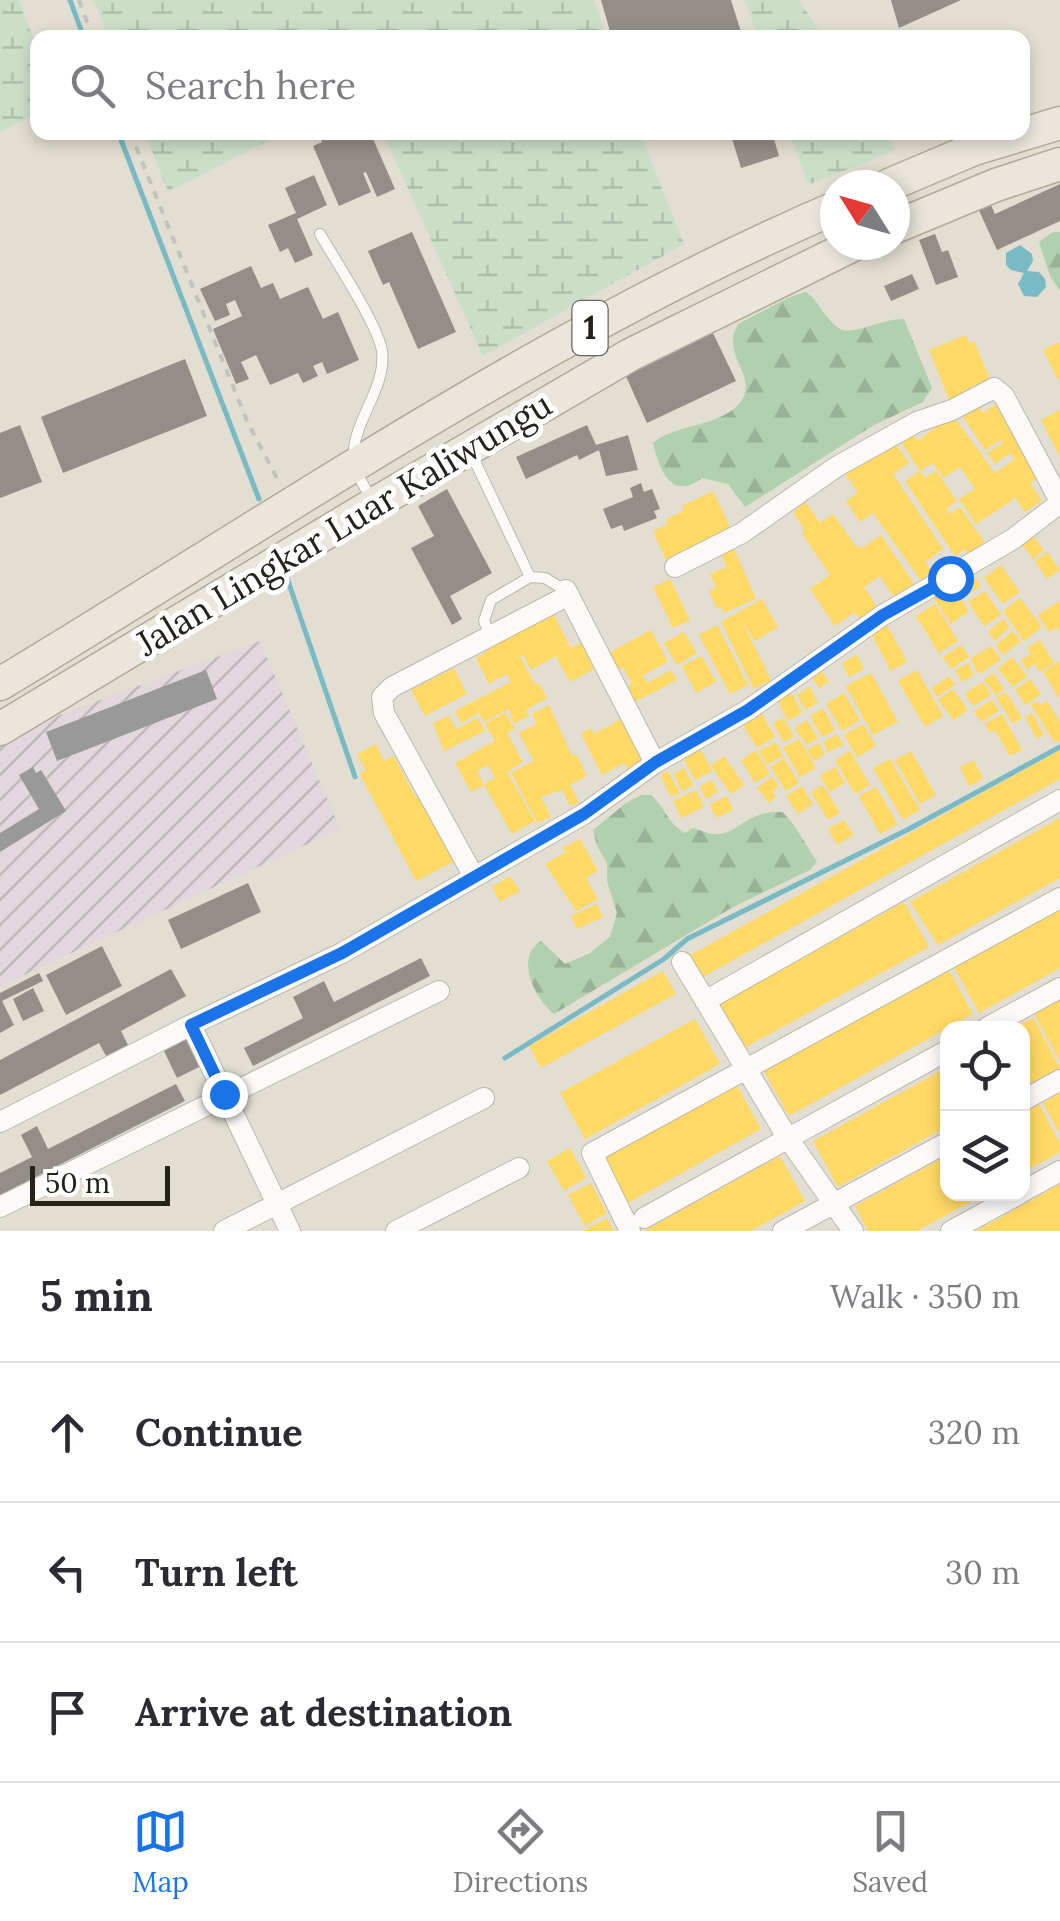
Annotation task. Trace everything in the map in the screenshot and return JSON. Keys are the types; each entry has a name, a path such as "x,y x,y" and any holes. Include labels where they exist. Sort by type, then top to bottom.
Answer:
{"highway":[{"path":"1030,132 1060,123"},
{"path":"910,176 1004,140"},
{"path":"910,221 996,185 1060,164"},
{"name":"Jalan Lingkar Luar Kaliwungu","path":"0,684 290,504 604,319 820,214"},
{"name":"Jalan Lingkar Luar Kaliwungu","path":"0,729 630,355 823,260"}],"street":[{"path":"0,1122 342,953 584,814 656,762 748,710 883,615 1013,539 1060,502 1004,396 994,388 952,410 917,422 852,458 742,534 675,567"},
{"path":"473,875 384,712 382,698 392,687 568,593 656,762"},
{"path":"705,1001 1060,800"},
{"path":"940,1054 637,1224 592,1152 1060,898"},
{"path":"682,962 787,1137 853,1231"},
{"path":"999,1021 1060,988"},
{"path":"0,1207 439,990"},
{"path":"191,1025 290,1231"},
{"path":"1030,1096 1060,1080"},
{"path":"224,1231 484,1098"},
{"path":"783,1231 940,1146"},
{"path":"396,1231 519,1168"},
{"path":"1030,1187 1060,1171"},
{"path":"951,1231 1005,1201"}],"lane":[{"path":"320,234 382,350 380,376 355,436 354,466 374,504"},
{"path":"469,448 530,577"},
{"path":"490,636 484,621 491,600 530,577 545,578 568,593"}],"path":[{"path":"79,0 91,30"},
{"path":"133,140 247,420 290,504"}],"shaded area":[{"path":"260,641 340,829 0,986 0,737"}],"green space":[{"path":"0,0 19,0 30,30 30,117 0,132"},
{"path":"94,0 594,0 604,30 105,30"},
{"path":"745,0 799,0 818,30 756,30"},
{"path":"148,140 269,140 168,192"},
{"path":"386,140 643,140 684,244 483,356"},
{"path":"792,140 890,140 896,150 846,170 820,170 820,180 808,185"},
{"path":"1053,232 1060,232 1060,291 1050,276 1039,242"},
{"path":"806,292 845,331 904,319 932,388 923,402 874,425 745,507 728,484 702,478 682,486 674,484 663,472 653,443 719,418 738,405 746,389 734,348 738,324"},
{"path":"641,795 651,795 685,833 693,828 725,833 760,814 782,812 817,861 810,870 733,907 554,1014 534,989 529,957 541,941 565,964 590,953 610,937 617,913 607,881 607,863 593,830"}],"water":[{"path":"1020,245 1032,254 1027,271 1039,272 1045,279 1046,287 1037,297 1024,296 1018,284 1024,273 1006,265 1006,253"}],"building: Homes":[{"path":"966,335 969,343 974,341 990,379 969,388 973,395 951,405 929,350"},
{"path":"1060,342 1060,383 1043,350"},
{"path":"975,401 983,413 998,403 1045,473 1030,483 1042,501 1025,512 1013,495 1013,500 976,524 959,499 975,489 960,467 943,478 933,463 920,471 901,442 913,434 918,441 952,414 995,473 1014,460 1010,453 995,464 987,453 1003,443 1001,440 985,450 960,412"},
{"path":"1060,410 1060,457 1041,420"},
{"path":"894,441 909,463 893,474 943,549 925,562 933,574 922,582 873,513 860,522 846,501 858,492 845,474"},
{"path":"920,471 925,478 936,471 957,501 946,509 949,514 960,507 986,544 969,556 965,549 955,556 905,481"},
{"path":"713,491 733,533 669,567 653,531 668,524 666,519 684,511 682,506"},
{"path":"806,502 820,523 833,514 856,547 861,549 881,535 917,588 897,602 880,576 864,587 879,610 862,622 855,612 835,626 810,589 830,575 801,532 805,530 793,512"},
{"path":"1031,533 1044,550 1033,559 1020,541"},
{"path":"732,544 756,599 724,613 721,607 717,609 709,591 716,588 710,574 727,567 719,550"},
{"path":"1047,552 1060,570 1047,579 1035,561"},
{"path":"1001,565 1020,592 1003,604 984,578"},
{"path":"969,570 981,586 965,597 954,581"},
{"path":"670,579 690,620 673,628 653,587"},
{"path":"950,583 969,611 951,624 932,596"},
{"path":"985,591 1001,615 984,626 968,602"},
{"path":"1020,598 1042,627 1024,641 1003,611"},
{"path":"762,599 778,627 755,641 742,621 771,680 754,689 721,622"},
{"path":"1060,601 1060,633 1057,627 1049,632 1038,615"},
{"path":"935,604 958,641 939,653 916,616"},
{"path":"551,610 571,648 581,643 594,669 570,682 556,656 531,670 520,656 535,685 539,683 547,698 526,710 529,716 514,724 509,709 484,722 479,713 461,723 455,711 511,682 507,674 489,684 476,658"},
{"path":"1003,619 1010,627 995,641 988,632"},
{"path":"717,625 748,685 730,694 699,635"},
{"path":"887,625 907,662 891,671 871,633"},
{"path":"651,630 668,662 643,675 647,683 671,670 677,680 633,703 625,688 632,684 623,667 616,671 607,654"},
{"path":"1013,631 1021,641 1003,655 996,645"},
{"path":"684,632 697,653 677,665 664,643"},
{"path":"1040,640 1054,663 1040,672 1035,664 1027,669 1021,660 1031,654 1027,648"},
{"path":"961,645 969,657 951,669 943,657"},
{"path":"991,646 1001,660 979,674 970,659"},
{"path":"857,655 864,669 849,677 842,663"},
{"path":"702,656 716,682 696,693 682,666"},
{"path":"1012,657 1027,676 1013,687 998,669"},
{"path":"1060,661 1060,699 1043,672"},
{"path":"968,663 974,675 962,682 955,670"},
{"path":"454,668 467,694 425,716 411,690"},
{"path":"820,668 829,682 819,688 810,674"},
{"path":"917,670 943,716 925,727 898,681"},
{"path":"871,673 898,722 873,735 846,686"},
{"path":"993,673 1004,689 996,695 984,680"},
{"path":"949,676 955,684 938,697 931,689"},
{"path":"1030,679 1041,694 1026,705 1015,690"},
{"path":"983,682 991,695 973,706 965,693"},
{"path":"810,687 818,703 805,710 797,695"},
{"path":"789,688 802,713 788,721 775,696"},
{"path":"953,689 968,710 954,720 938,700"},
{"path":"1006,692 1022,718 1013,724 996,697"},
{"path":"844,693 860,720 842,731 826,704"},
{"path":"992,700 999,711 981,722 974,711"},
{"path":"1038,701 1041,705 1047,701 1060,722 1060,740 1055,743 1031,705"},
{"path":"549,705 572,756 576,754 587,776 570,785 579,802 570,806 562,790 541,797 551,817 538,823 511,773 534,761 519,733 537,724 532,714"},
{"path":"823,708 835,730 822,737 810,716"},
{"path":"505,713 515,729 507,733 523,762 507,772 535,821 512,834 484,784 495,778 488,765 477,771 484,785 471,792 455,763 495,741 485,724"},
{"path":"1032,713 1044,735 1037,739 1025,717"},
{"path":"762,714 775,737 757,748 743,725"},
{"path":"1002,714 1022,750 1010,756 995,730 990,733 985,724"},
{"path":"449,716 456,729 478,718 485,731 444,751 433,723"},
{"path":"625,717 645,759 628,769 624,763 602,775 581,734 591,728 594,734"},
{"path":"784,718 794,737 783,742 773,723"},
{"path":"807,720 818,738 806,745 795,728"},
{"path":"863,724 876,746 857,757 844,735"},
{"path":"838,734 843,745 828,752 823,742"},
{"path":"799,739 816,768 800,777 783,748"},
{"path":"776,742 783,756 767,765 759,751"},
{"path":"818,743 825,754 814,761 807,750"},
{"path":"376,744 384,761 394,756 457,860 416,881 360,774 366,770 357,754"},
{"path":"699,746 712,771 695,780 682,756"},
{"path":"756,750 770,774 755,783 741,760"},
{"path":"1060,750 1060,779 701,978 689,956"},
{"path":"850,751 870,785 855,794 835,760"},
{"path":"911,751 936,795 920,804 895,760"},
{"path":"724,756 744,785 731,794 711,766"},
{"path":"784,758 799,783 786,791 771,767"},
{"path":"890,759 920,810 903,820 873,768"},
{"path":"974,760 983,779 969,786 960,767"},
{"path":"835,767 845,783 830,792 820,776"},
{"path":"684,768 693,785 682,791 674,774"},
{"path":"668,771 680,793 671,797 660,775"},
{"path":"772,777 779,786 772,791 776,797 769,803 757,788"},
{"path":"712,780 718,792 706,799 700,786"},
{"path":"823,785 840,813 828,820 811,792"},
{"path":"802,786 813,804 798,814 786,796"},
{"path":"876,787 898,824 880,834 859,796"},
{"path":"696,790 704,807 681,818 673,801"},
{"path":"727,796 733,810 716,818 710,804"},
{"path":"1060,818 1060,878 938,945 910,902"},
{"path":"844,820 854,835 837,845 828,829"},
{"path":"580,839 598,871 586,878 598,899 576,911 545,864"},
{"path":"510,876 520,891 500,902 492,887"},
{"path":"904,902 929,947 744,1048 720,1004"},
{"path":"597,904 603,917 577,929 571,916"},
{"path":"1060,908 1060,968 979,1013 954,967"},
{"path":"948,968 973,1014 960,1021 940,1021 940,1032 789,1116 764,1071"},
{"path":"663,971 676,994 541,1068 529,1046"},
{"path":"1060,1000 1060,1061 1034,1014"},
{"path":"1033,1018 1060,1068 1030,1085 1030,1021"},
{"path":"695,1019 720,1064 585,1139 560,1093"},
{"path":"940,1071 940,1130 838,1187 813,1141"},
{"path":"736,1084 761,1129 626,1204 601,1158"},
{"path":"1060,1093 1060,1134 1043,1103"},
{"path":"1039,1104 1060,1143 1060,1152 1030,1169 1030,1111"},
{"path":"570,1148 586,1178 564,1191 547,1161"},
{"path":"780,1156 805,1201 751,1231 644,1231"},
{"path":"940,1159 940,1201 972,1201 917,1231 868,1231 855,1206"},
{"path":"591,1183 607,1213 585,1226 568,1195"},
{"path":"1060,1184 1060,1231 976,1231 998,1219"},
{"path":"607,1218 614,1231 583,1231"}],"building: Industry":[{"path":"206,670 217,699 57,761 46,732"},
{"path":"33,767 36,773 41,770 66,811 0,852 0,833 39,809 19,775"}],"building: Other":[{"path":"601,0 731,0 740,30 610,30"},
{"path":"891,0 961,0 899,28"},
{"path":"374,140 395,189 377,197 366,172 363,173 371,192 339,206 313,146 322,142"},
{"path":"732,140 774,140 779,156 741,168"},
{"path":"314,175 327,205 297,219 313,255 295,263 288,248 280,252 268,225 296,213 285,188"},
{"path":"1060,184 1060,221 997,250 977,206 989,201 995,214"},
{"path":"412,232 456,332 418,349 389,282 383,285 368,251"},
{"path":"935,234 942,252 948,250 958,277 936,285 919,240"},
{"path":"251,266 261,288 273,283 280,299 308,287 323,319 338,312 359,360 327,374 322,362 313,366 318,376 303,383 298,373 270,385 256,355 241,362 249,379 236,384 213,329 242,316 235,300 226,304 230,315 215,321 200,289"},
{"path":"912,274 919,289 891,301 884,286"},
{"path":"712,331 736,381 647,423 624,372"},
{"path":"185,359 207,416 63,473 41,417"},
{"path":"20,425 42,482 0,498 0,433"},
{"path":"587,425 596,445 628,435 638,470 606,476 599,450 579,460 577,455 526,479 516,457"},
{"path":"641,483 644,492 652,489 660,509 654,511 657,518 624,531 622,525 611,529 603,509 633,497 630,488"},
{"path":"447,489 492,573 450,596 462,619 452,625 411,548 434,536 418,506"},
{"path":"248,883 261,912 181,949 168,920"},
{"path":"102,946 122,986 66,1015 46,975"},
{"path":"421,958 430,976 253,1066 244,1048 303,1018 293,997 324,981 334,1002"},
{"path":"171,969 186,996 121,1031 128,1045 106,1056 99,1043 0,1095 0,1060"},
{"path":"39,973 43,981 2,1001 14,1025 0,1033 0,993"},
{"path":"33,988 44,1011 23,1021 13,999"},
{"path":"187,1039 201,1066 177,1078 164,1051"},
{"path":"176,1084 185,1101 0,1195 0,1173 32,1157 21,1135 37,1126 48,1149"}],"waterway":[{"path":"70,0 81,30"},
{"path":"121,140 259,499"},
{"path":"285,572 355,777"},
{"path":"505,1058 664,959 687,939 907,830 1060,747"}],"route":[{"path":"224,1094 191,1025 342,953 584,814 656,762 748,710 883,615 950,578"}]}
